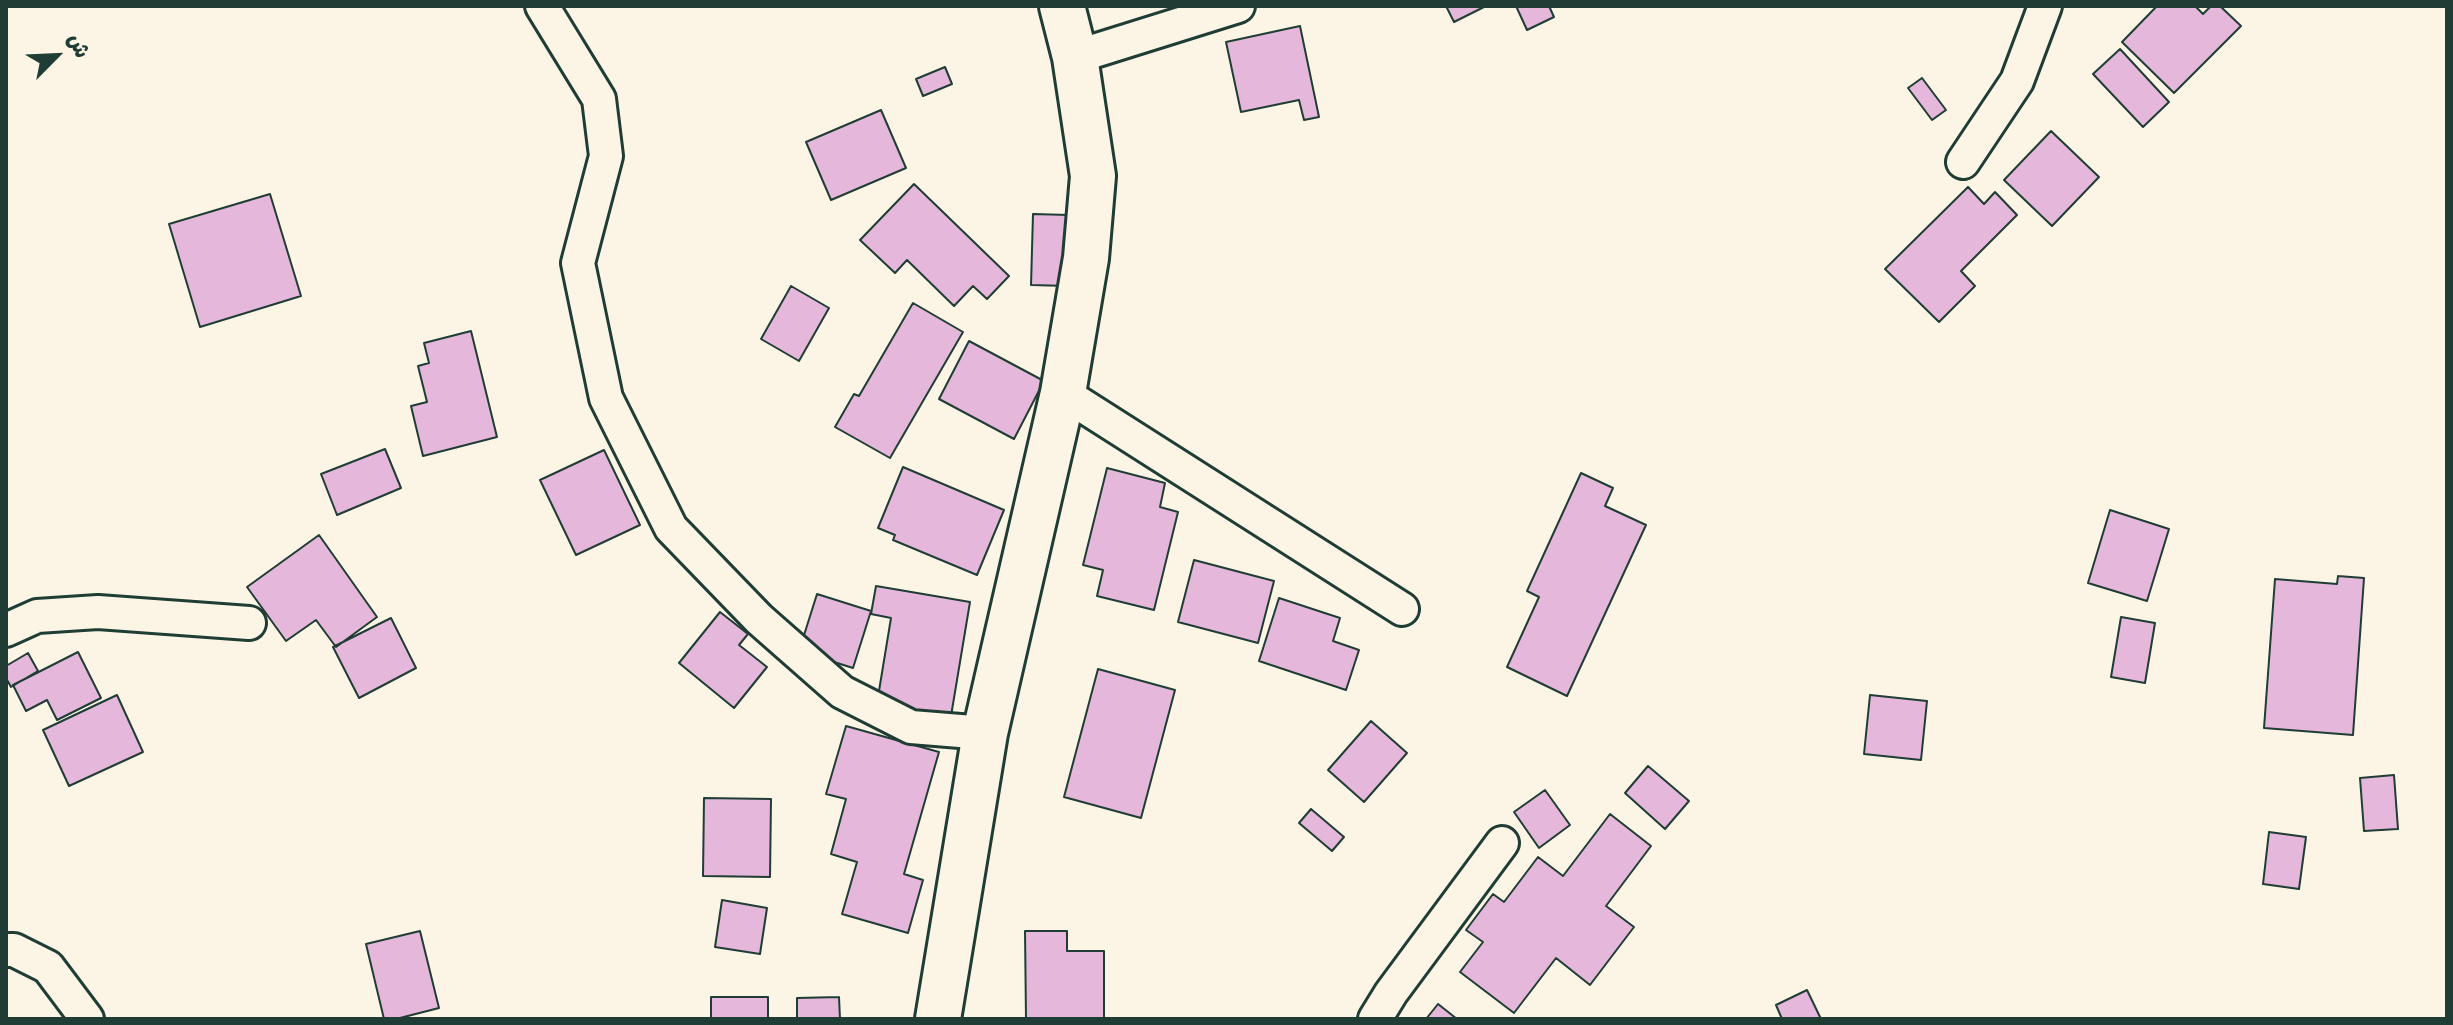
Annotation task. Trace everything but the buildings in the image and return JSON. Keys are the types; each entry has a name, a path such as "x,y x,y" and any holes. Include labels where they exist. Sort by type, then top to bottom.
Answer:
{"main road":[{"path":"938,1019 985,733 1063,393 1086,258 1093,176 1075,57 1062,6"}],"street":[{"path":"542,6 599,99 606,156 578,263 606,398 671,528 759,619 842,692 911,727 985,733"},
{"path":"1075,57 1238,6"},
{"path":"1963,162 2017,81 2045,6"},
{"path":"1063,393 1402,609"},
{"path":"6,630 37,616 98,612 249,623"},
{"path":"1375,1019 1502,843"},
{"path":"6,950 14,950 48,967 87,1019"}]}
